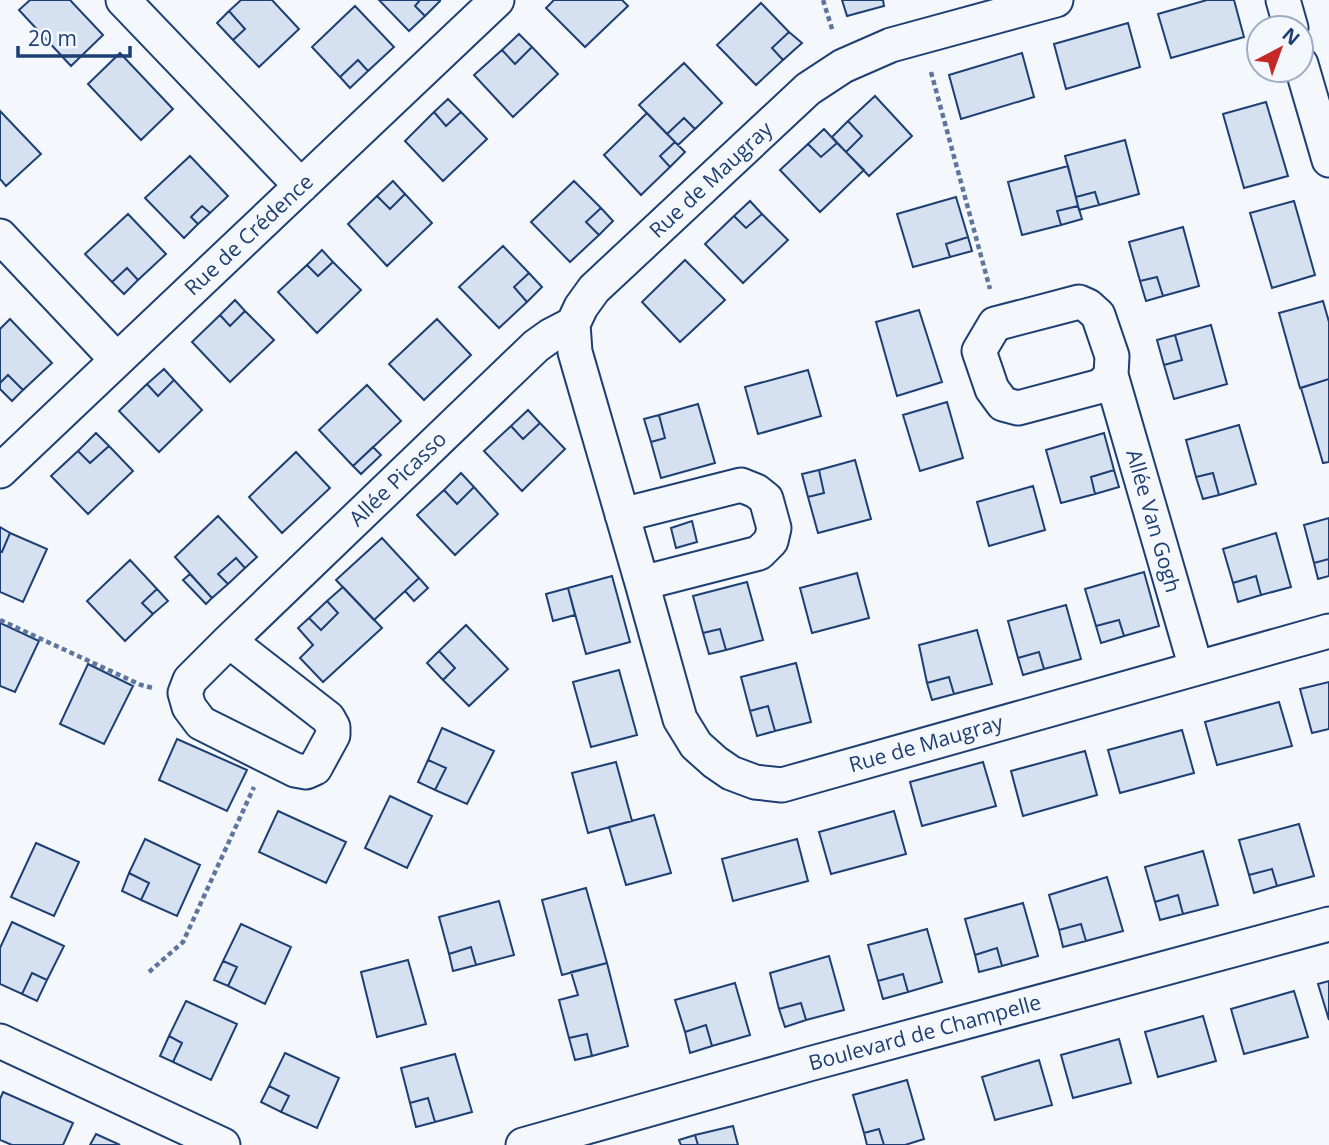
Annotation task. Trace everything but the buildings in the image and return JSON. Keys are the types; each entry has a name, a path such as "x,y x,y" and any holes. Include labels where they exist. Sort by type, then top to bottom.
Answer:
{"street":[{"path":"123,0 301,186"},
{"name":"Rue de Crédence","path":"0,471 497,0"},
{"name":"Rue de Maugray","path":"1056,0 891,45 843,66 808,89 594,289 581,307 573,324 575,352 680,719 696,745 731,773 755,782 782,785 1329,631"},
{"path":"1307,84 1329,160"},
{"path":"0,236 117,360"},
{"name":"Allée Van Gogh","path":"1000,324 1079,302 1088,306 1098,316 1112,356 1111,375 1196,668"},
{"name":"Allée Picasso","path":"187,698 190,680 229,641 536,346 573,324"},
{"path":"1000,324 995,324 979,351 992,390 1003,404 1018,408 1101,386 1111,375"},
{"path":"622,515 741,485 766,499 774,528 771,541 759,553 642,583"},
{"path":"187,698 189,707 201,723 295,770 306,772 316,768 333,735 333,727 328,718 229,641"},
{"name":"Boulevard de Champelle","path":"523,1145 809,1064 1329,924"},
{"path":"0,1041 204,1141"}],"path":[{"path":"922,38 1000,324"},
{"path":"0,620 141,685 187,698"},
{"path":"149,972 183,942 267,758"}]}
